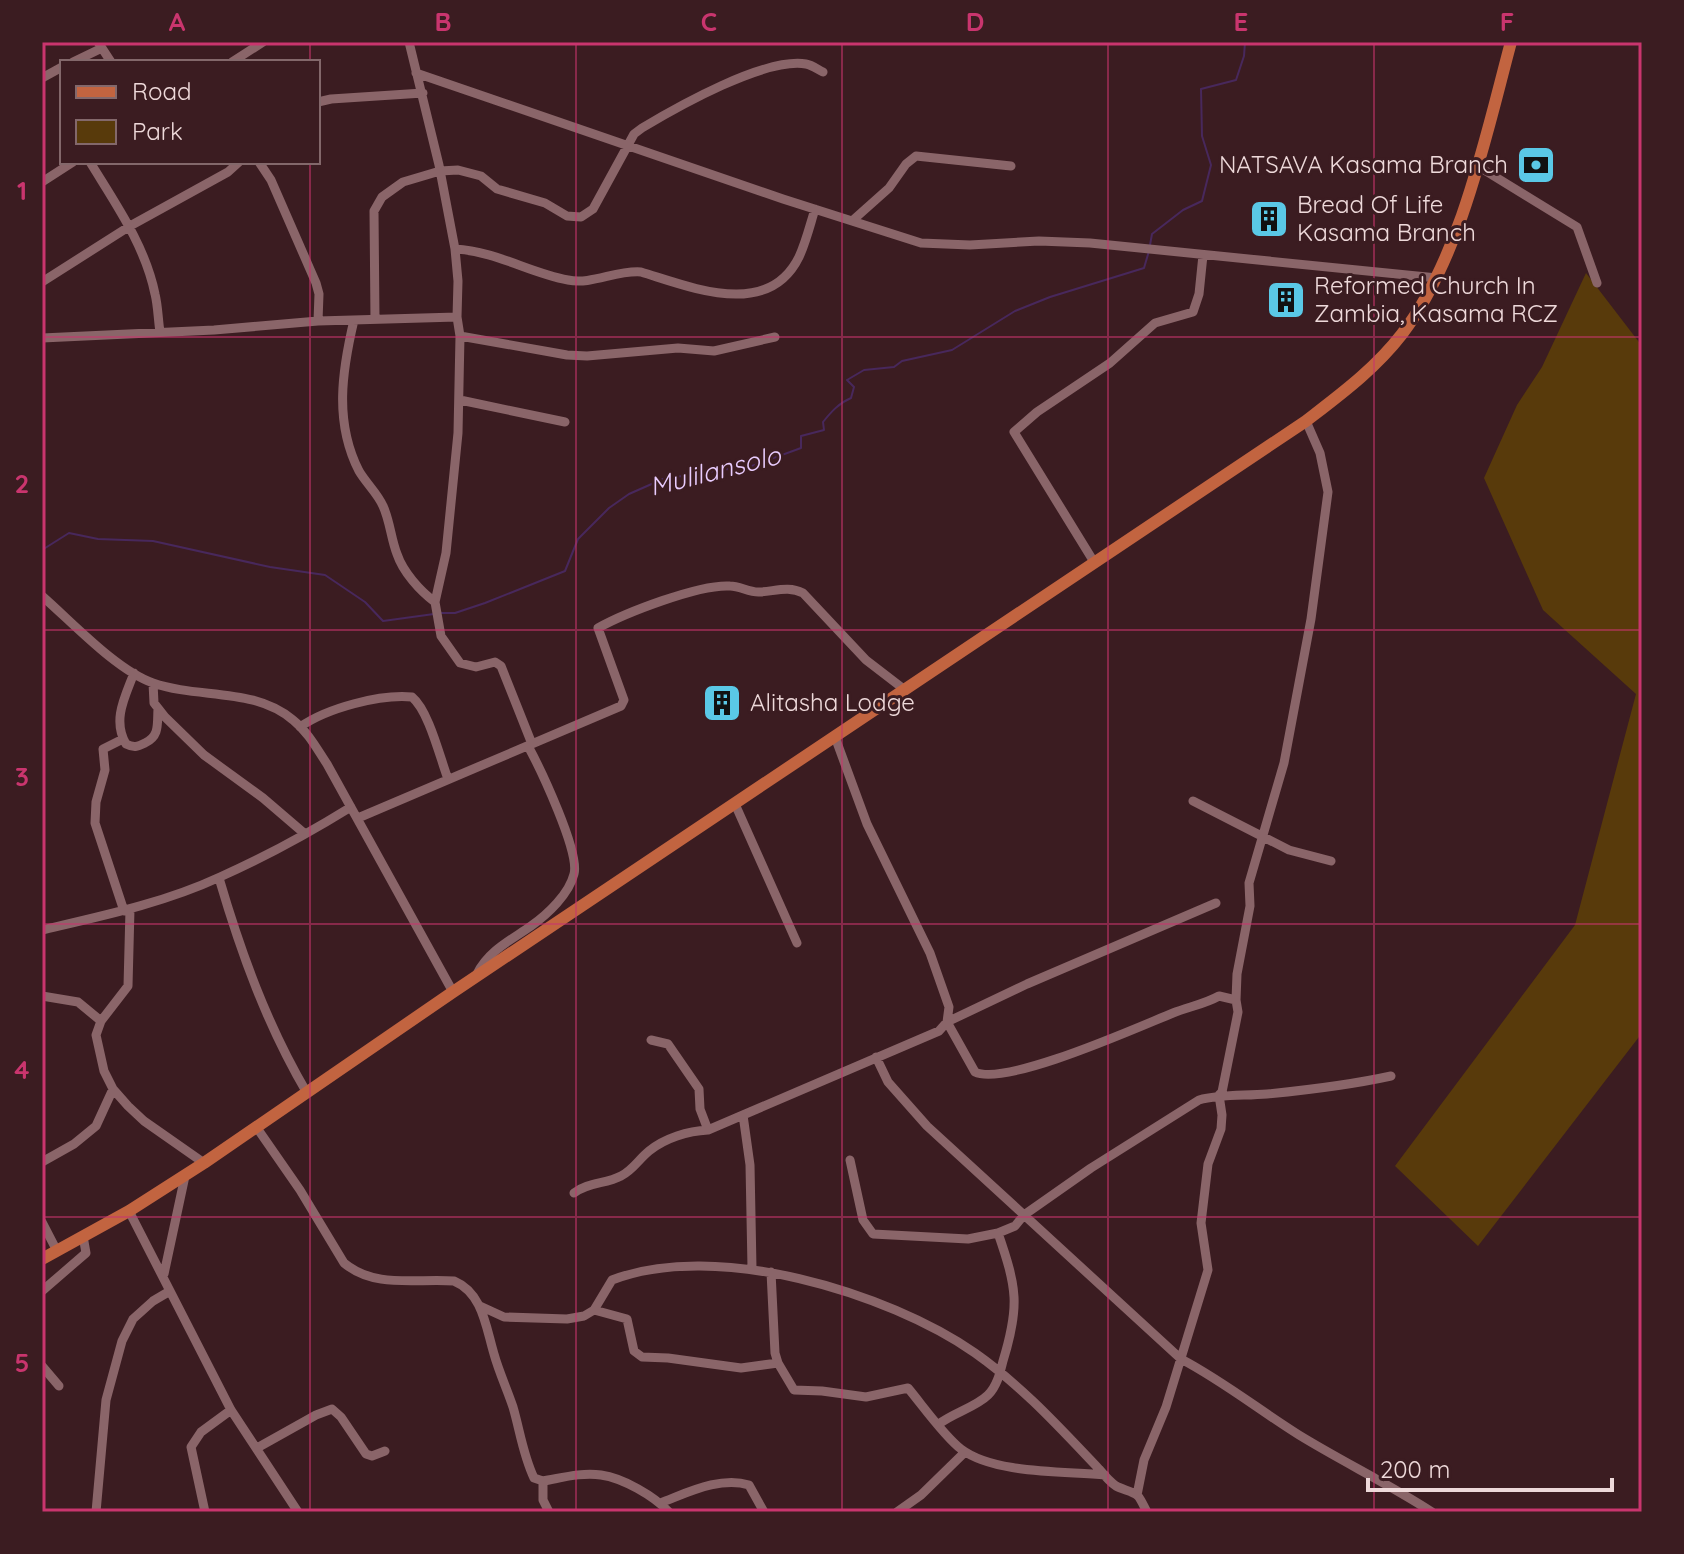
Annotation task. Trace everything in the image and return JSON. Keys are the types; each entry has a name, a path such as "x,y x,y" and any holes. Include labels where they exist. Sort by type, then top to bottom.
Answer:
{"main road":[{"path":"42,1259 129,1211 257,1128 475,977 1306,421 1360,379 1416,314 1437,278 1476,165 1511,42"}],"street":[{"path":"235,60 263,42"},
{"path":"409,42 423,93 455,249 460,336 460,400 446,553 435,609 441,636 460,663 476,667 495,662 501,666 572,849 574,876 557,903 538,921 488,956 475,977"},
{"path":"76,60 100,45"},
{"path":"375,319 374,211 392,187 440,171 466,172 481,176 497,189 545,203 567,216 581,217 593,209 628,146 642,128 719,85 773,68 802,64 823,72"},
{"path":"42,78 60,68"},
{"path":"416,73 921,243 970,245 1039,241 1437,278"},
{"path":"320,102 423,93"},
{"path":"852,221 889,188 906,164 916,156 1011,166"},
{"path":"42,182 70,164"},
{"path":"91,164 130,226 155,292 160,332"},
{"path":"42,282 237,164"},
{"path":"260,164 271,180 316,283 319,294 318,321"},
{"path":"1476,165 1577,227 1597,283"},
{"path":"455,249 483,251 566,280 581,281 627,271 641,272 723,295 743,295 776,283 798,258 815,209"},
{"path":"1094,562 1014,432 1037,412 1110,363 1155,323 1193,312 1199,294 1203,255"},
{"path":"42,338 318,321 457,317"},
{"path":"354,320 347,347 342,403 347,445 364,479 381,502 397,556 435,609"},
{"path":"460,336 587,356 678,348 724,350 775,337"},
{"path":"460,400 565,422"},
{"path":"1141,1510 1137,1495 1144,1460 1157,1432 1208,1270 1201,1223 1208,1164 1221,1129 1219,1095 1238,1012 1237,974 1250,906 1249,883 1284,763 1311,619 1328,492 1320,453 1306,421"},
{"path":"358,818 624,704 598,628 633,612 715,588 730,586 755,592 793,589 803,593 866,660 905,690"},
{"path":"42,596 134,673 153,683 265,704 281,711 300,727 327,764 453,992"},
{"path":"134,673 118,724 123,739 131,747 154,739 158,709"},
{"path":"153,683 153,697 158,709 204,755 256,792 305,834"},
{"path":"300,727 318,714 340,707 393,697 412,697 427,722 448,779"},
{"path":"835,737 872,835 930,953 949,1007 947,1022 975,1072 994,1075 1072,1053 1219,996 1236,1000"},
{"path":"123,739 103,749 104,775 94,812 97,833 127,910 128,986 101,1021 96,1043 113,1089 144,1121 204,1163"},
{"path":"1193,801 1289,850 1331,861"},
{"path":"735,804 797,943"},
{"path":"42,930 127,910 219,878 351,807"},
{"path":"219,878 263,1009 307,1093"},
{"path":"574,1193 622,1176 649,1151 670,1140 692,1131 708,1130 939,1031 947,1022 1027,984 1216,903"},
{"path":"42,996 78,1002 101,1021"},
{"path":"651,1040 668,1044 699,1089 700,1109 708,1130"},
{"path":"876,1057 888,1082 927,1126 1181,1359 1204,1370 1315,1445 1392,1486 1432,1512"},
{"path":"850,1160 863,1220 873,1234 968,1239 1015,1226 1024,1215 1187,1106 1219,1095 1282,1093 1391,1076"},
{"path":"42,1162 74,1144 96,1126 113,1089"},
{"path":"743,1115 750,1165 752,1268"},
{"path":"257,1128 300,1190 344,1263 353,1270 401,1282 454,1281 462,1285 480,1306 513,1409 526,1462 534,1478 543,1481 602,1474 626,1483 660,1503 669,1512"},
{"path":"164,1274 185,1176"},
{"path":"129,1211 164,1274 231,1410 298,1512"},
{"path":"42,1222 57,1251"},
{"path":"939,1424 985,1398 996,1384 1013,1327 1016,1303 1015,1287 998,1233"},
{"path":"42,1291 86,1253 83,1236"},
{"path":"594,1310 606,1285 623,1275 682,1265 752,1268 881,1306 934,1329 1000,1371 1038,1404 1114,1485 1137,1495"},
{"path":"771,1272 778,1363 790,1385 799,1392 822,1391 866,1397 908,1388 958,1447 983,1462 1011,1468 1105,1475"},
{"path":"96,1512 108,1387 122,1341 133,1319 170,1291"},
{"path":"480,1306 509,1317 567,1319 594,1310 627,1319 634,1351 642,1357 741,1368 778,1363"},
{"path":"42,1366 59,1386"},
{"path":"257,1448 332,1409 366,1454 372,1456 385,1451"},
{"path":"205,1512 191,1447 201,1432 231,1410"},
{"path":"897,1512 921,1495 965,1452"},
{"path":"543,1481 543,1500 549,1512"},
{"path":"660,1503 693,1489 736,1481 749,1485 764,1511"}],"green space":[{"path":"1586,273 1642,346 1642,1033 1478,1246 1395,1166 1575,925 1636,694 1543,610 1484,478 1517,405 1542,367"}],"waterway":[{"name":"Mulilansolo","path":"1150,245 1152,234 1183,210 1202,201 1211,165 1202,136 1201,89 1236,80 1245,42"},
{"name":"Mulilansolo","path":"441,613 455,613 485,603 565,571 578,539 609,508 629,494 663,479 727,469 741,470 801,448 801,436 824,430 826,418 851,398 854,387 847,380 864,370 894,367 902,361 952,350 1015,311 1144,268 1149,251"},
{"name":"Mulilansolo","path":"42,550 69,533 98,539 153,541 270,567 325,575 365,602 383,621 434,614"}],"place":[{"name":"NATSAVA Kasama Branch","path":"1536,165"},
{"name":"Bread Of Life Kasama Branch","path":"1269,219"},
{"name":"Reformed Church In Zambia, Kasama RCZ","path":"1286,300"},
{"name":"Alitasha Lodge","path":"722,703"}]}
